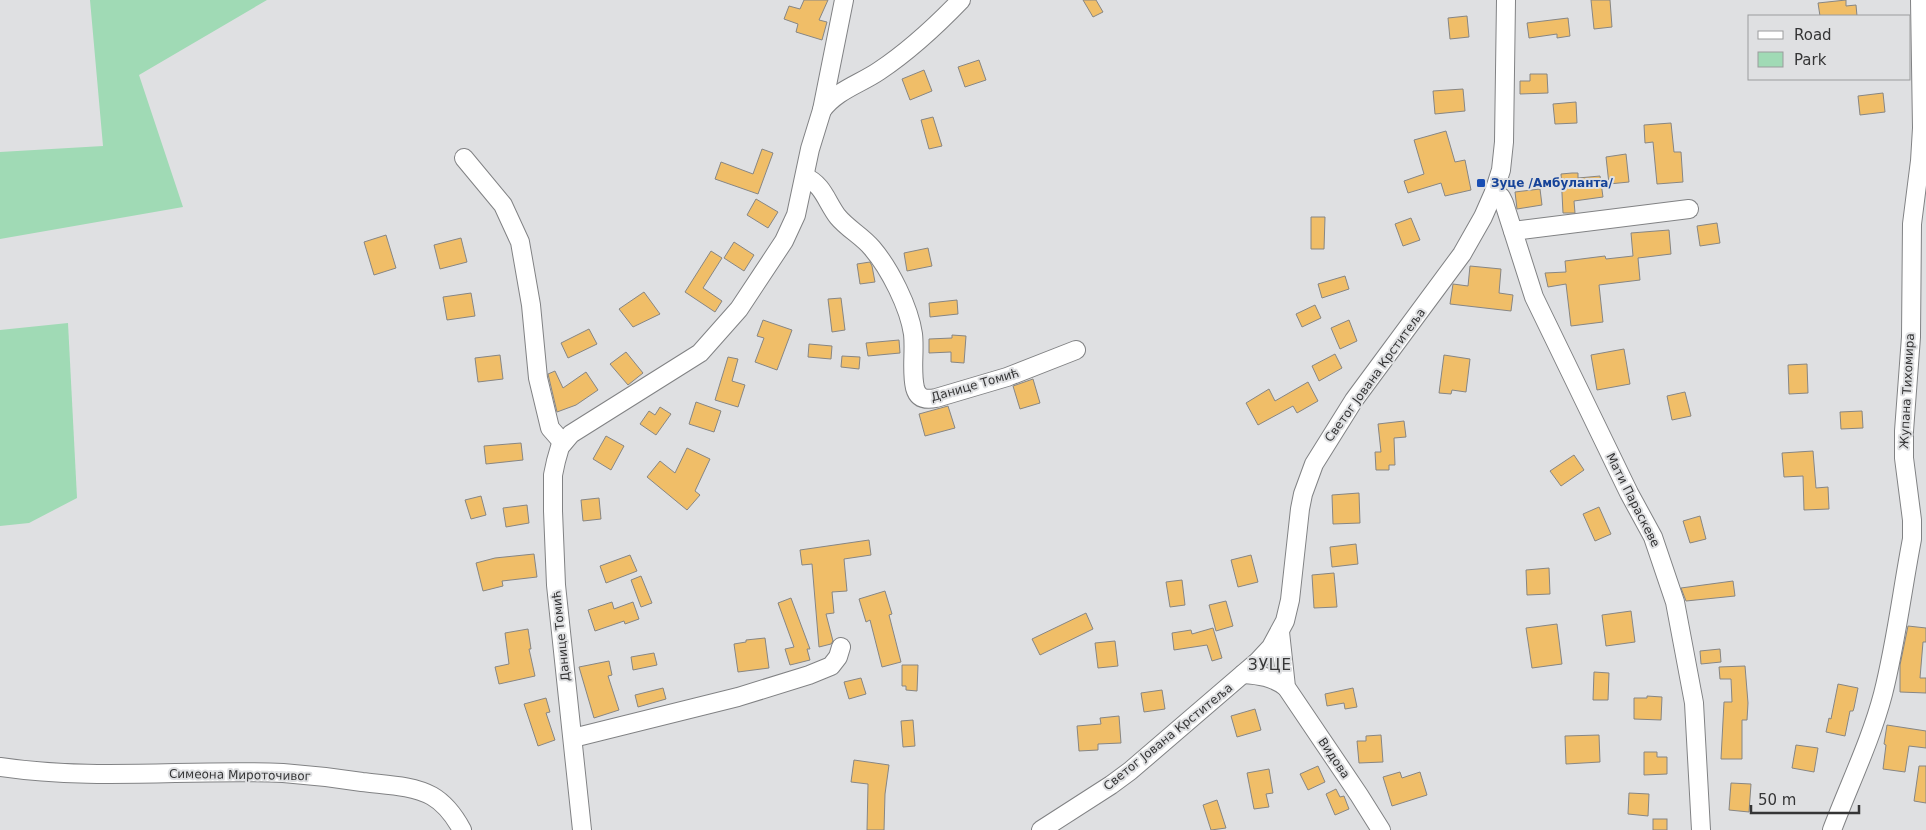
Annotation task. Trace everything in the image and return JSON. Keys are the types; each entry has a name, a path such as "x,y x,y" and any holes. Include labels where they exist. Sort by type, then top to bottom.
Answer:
{"street":[{"name":"Данице Томић","path":"582,830 556,585 553,475 560,447 571,434 700,353 753,289 784,241 794,222 810,149 822,110 844,0"},
{"path":"822,110 833,98 878,72 895,59 938,23 961,0"},
{"name":"Светог Јована Крститеља","path":"1041,830 1118,780 1243,674 1271,647 1280,632 1290,600 1303,494 1314,464 1354,400 1462,254 1483,217 1494,192 1501,170 1505,133 1506,0"},
{"name":"Жупана Тихомира","path":"1832,830 1883,695 1919,529 1904,458 1904,431 1911,337 1912,224 1922,128 1920,0"},
{"path":"828,80 836,84 851,86"},
{"path":"464,158 503,205 520,242 531,305 538,378 550,428 564,443"},
{"name":"Данице Томић","path":"805,177 818,185 829,205 844,224 872,248 900,295 909,314 913,333 915,388 920,397 927,400 936,398 1007,377 1076,350"},
{"name":"Мати Параскеве","path":"1494,192 1504,202 1534,297 1629,493 1654,538 1664,567 1675,602 1694,703 1701,830"},
{"path":"1513,231 1689,209"},
{"name":"Видова","path":"1280,632 1286,687 1381,830"},
{"path":"573,738 738,697 809,675 831,666 838,657 841,647"},
{"path":"1243,674 1270,678 1286,687"},
{"name":"Симеона Мироточивог","path":"0,767 71,774 282,773 352,780 416,790 432,796 442,803 456,819 462,830"}],"green space":[{"path":"90,0 267,0 139,75 183,207 0,239 0,152 103,146"},
{"path":"68,323 77,498 29,523 0,526 0,330"}],"building":[{"path":"804,0 828,0 819,20 827,22 822,40 796,32 798,24 784,19 789,6 800,9"},
{"path":"1083,0 1096,0 1103,12 1093,17"},
{"path":"1591,0 1610,0 1612,27 1594,29"},
{"path":"1846,0 1846,6 1856,5 1857,15 1820,15 1818,3"},
{"path":"1467,16 1469,37 1450,39 1448,18"},
{"path":"1568,18 1570,36 1557,38 1557,34 1529,38 1527,23"},
{"path":"979,60 986,80 965,87 958,67"},
{"path":"924,70 932,91 910,100 902,79"},
{"path":"1530,74 1547,74 1548,93 1520,94 1520,81 1530,81"},
{"path":"1463,89 1465,111 1435,114 1433,91"},
{"path":"1883,93 1885,112 1860,115 1858,96"},
{"path":"1576,102 1577,123 1555,124 1553,104"},
{"path":"933,117 942,146 929,149 921,120"},
{"path":"1671,123 1674,152 1681,152 1683,182 1657,184 1653,142 1645,143 1644,125"},
{"path":"1446,131 1455,162 1465,160 1471,190 1445,196 1441,183 1408,193 1404,181 1424,174 1414,140"},
{"path":"762,149 773,153 758,194 715,179 721,162 753,174"},
{"path":"1626,154 1629,182 1609,184 1606,157"},
{"path":"1578,173 1578,178 1600,176 1603,197 1574,201 1575,213 1563,213 1561,174"},
{"path":"1540,189 1542,205 1517,209 1515,192"},
{"path":"756,199 778,212 768,228 747,215"},
{"path":"1311,217 1325,217 1324,249 1311,249"},
{"path":"1411,218 1420,240 1403,246 1395,224"},
{"path":"1717,223 1720,243 1700,246 1697,226"},
{"path":"1669,230 1671,254 1638,258 1640,280 1599,285 1603,322 1571,326 1566,284 1548,287 1545,273 1566,272 1565,261 1605,256 1606,259 1633,256 1631,233"},
{"path":"386,235 396,268 374,275 364,242"},
{"path":"461,238 467,262 440,269 434,245"},
{"path":"734,242 754,255 744,271 724,258"},
{"path":"928,248 932,266 907,271 904,253"},
{"path":"711,251 722,258 703,288 722,301 715,312 685,292"},
{"path":"870,262 875,282 860,284 857,264"},
{"path":"1470,266 1501,269 1499,293 1513,295 1511,311 1450,304 1453,284 1468,286"},
{"path":"1345,276 1349,289 1322,298 1318,284"},
{"path":"644,292 660,314 633,327 619,309"},
{"path":"471,293 475,316 447,320 443,297"},
{"path":"841,298 845,330 832,332 828,299"},
{"path":"957,300 958,314 930,317 929,303"},
{"path":"1315,305 1321,318 1302,327 1296,314"},
{"path":"763,320 792,330 777,370 755,362 764,338 757,336"},
{"path":"1349,320 1357,341 1340,349 1331,328"},
{"path":"589,329 597,344 568,358 561,343"},
{"path":"952,335 966,336 964,363 951,362 951,352 929,353 929,339 952,338"},
{"path":"899,340 900,353 868,356 866,343"},
{"path":"809,344 832,346 831,359 808,357"},
{"path":"1624,349 1630,384 1597,390 1591,355"},
{"path":"626,352 643,373 628,385 610,364"},
{"path":"1335,354 1342,368 1319,381 1312,366"},
{"path":"500,355 503,379 478,382 475,358"},
{"path":"1444,355 1470,359 1466,392 1452,390 1451,394 1439,393"},
{"path":"842,356 860,357 859,369 841,367"},
{"path":"728,357 738,359 732,381 745,385 738,407 715,400"},
{"path":"1807,364 1808,393 1789,394 1788,365"},
{"path":"555,371 563,388 586,372 598,390 576,405 557,412 548,374"},
{"path":"1033,379 1040,403 1020,409 1013,386"},
{"path":"1308,382 1318,401 1297,413 1293,406 1258,425 1246,403 1269,389 1275,401"},
{"path":"1685,392 1691,416 1672,420 1667,396"},
{"path":"696,402 721,411 714,432 689,424"},
{"path":"948,406 955,428 925,436 919,414"},
{"path":"660,407 671,414 656,435 640,424 649,411 655,415"},
{"path":"1862,411 1863,428 1841,429 1840,412"},
{"path":"1404,421 1406,437 1394,438 1395,465 1389,465 1389,470 1376,470 1375,452 1381,452 1378,424"},
{"path":"606,436 624,446 611,470 593,459"},
{"path":"521,443 523,460 486,464 484,446"},
{"path":"687,448 710,459 695,491 700,495 687,510 647,477 660,461 675,473"},
{"path":"1813,451 1816,488 1828,487 1829,509 1804,510 1803,476 1784,477 1782,453"},
{"path":"1574,455 1584,470 1561,486 1550,471"},
{"path":"1359,493 1360,523 1333,524 1332,495"},
{"path":"481,496 486,515 471,519 465,500"},
{"path":"599,498 601,519 583,521 581,500"},
{"path":"527,505 529,523 506,527 503,508"},
{"path":"1599,507 1611,534 1595,541 1583,514"},
{"path":"1700,516 1706,539 1690,543 1683,521"},
{"path":"869,540 871,555 844,559 847,591 832,592 834,613 826,614 833,641 831,644 819,647 812,564 802,565 800,550"},
{"path":"1356,544 1358,564 1332,567 1330,547"},
{"path":"534,554 537,577 502,581 503,586 483,591 476,563 495,558"},
{"path":"630,555 637,571 606,583 600,566"},
{"path":"1251,555 1258,582 1238,587 1231,560"},
{"path":"1549,568 1550,594 1527,595 1526,570"},
{"path":"1334,573 1337,607 1314,608 1312,575"},
{"path":"641,576 652,603 641,607 631,580"},
{"path":"1182,580 1185,605 1170,607 1166,582"},
{"path":"1733,581 1735,596 1686,601 1681,588"},
{"path":"885,591 892,614 889,615 901,662 882,667 870,620 866,622 859,599"},
{"path":"791,598 810,649 807,649 810,660 790,665 785,649 794,647 778,603"},
{"path":"1226,601 1233,626 1216,631 1209,605"},
{"path":"612,602 614,609 633,602 639,619 625,624 624,621 595,631 588,610"},
{"path":"1631,611 1635,642 1606,646 1602,615"},
{"path":"1086,613 1093,629 1040,655 1032,639"},
{"path":"1557,624 1562,664 1532,668 1526,628"},
{"path":"1908,626 1926,628 1926,642 1923,642 1920,678 1926,678 1926,693 1900,692 1900,665"},
{"path":"1213,628 1222,658 1212,661 1207,645 1174,650 1172,633 1191,630 1192,634"},
{"path":"528,629 531,649 529,649 535,676 499,684 495,667 509,664 505,633"},
{"path":"765,638 769,668 738,672 734,644 746,642 746,640"},
{"path":"1115,641 1118,666 1098,668 1095,643"},
{"path":"1720,649 1721,662 1701,664 1700,651"},
{"path":"654,653 657,665 633,670 631,657"},
{"path":"609,661 612,675 608,676 619,710 594,718 579,667"},
{"path":"902,665 918,665 917,691 906,690 906,686 902,686"},
{"path":"1745,666 1748,703 1747,720 1742,720 1742,759 1721,759 1724,702 1732,702 1731,679 1720,679 1719,667"},
{"path":"1594,672 1609,673 1608,700 1593,700"},
{"path":"861,678 866,694 849,699 844,682"},
{"path":"1838,684 1858,688 1853,711 1850,711 1845,736 1826,732 1829,718 1831,719"},
{"path":"663,688 666,699 638,707 635,695"},
{"path":"1353,688 1357,707 1345,709 1344,703 1327,706 1325,694"},
{"path":"1162,690 1165,709 1144,712 1141,693"},
{"path":"1647,696 1662,697 1661,720 1634,719 1634,698 1647,698"},
{"path":"546,698 550,712 546,713 555,740 538,746 524,704"},
{"path":"1255,709 1261,730 1237,737 1231,716"},
{"path":"1119,716 1121,743 1098,744 1098,750 1079,751 1077,726 1101,724 1100,718"},
{"path":"913,720 915,746 903,747 901,721"},
{"path":"1887,725 1926,731 1926,748 1909,746 1905,772 1883,769"},
{"path":"1381,735 1383,762 1359,763 1357,741 1366,741 1366,736"},
{"path":"1599,735 1600,762 1566,764 1565,736"},
{"path":"1796,745 1818,748 1814,772 1792,768"},
{"path":"1644,752 1657,752 1657,757 1667,757 1667,774 1644,775"},
{"path":"854,760 889,765 885,794 884,830 867,830 868,784 851,782"},
{"path":"1318,766 1325,782 1308,790 1300,774"},
{"path":"1919,766 1926,766 1926,803 1914,801"},
{"path":"1269,769 1273,793 1266,794 1269,807 1254,809 1247,773"},
{"path":"1400,772 1402,778 1420,772 1427,795 1392,806 1383,777"},
{"path":"1731,783 1751,784 1749,812 1729,810"},
{"path":"1336,789 1340,797 1344,796 1349,809 1335,815 1326,794"},
{"path":"1629,793 1649,794 1648,816 1628,814"},
{"path":"1217,800 1226,828 1211,830 1203,805"},
{"path":"1653,819 1667,819 1667,830 1653,830"}],"place":[{"name":"Зуце /Амбуланта/","path":"1481,183"}],"district":[{"name":"ЗУЦЕ","path":"1270,665"}]}
